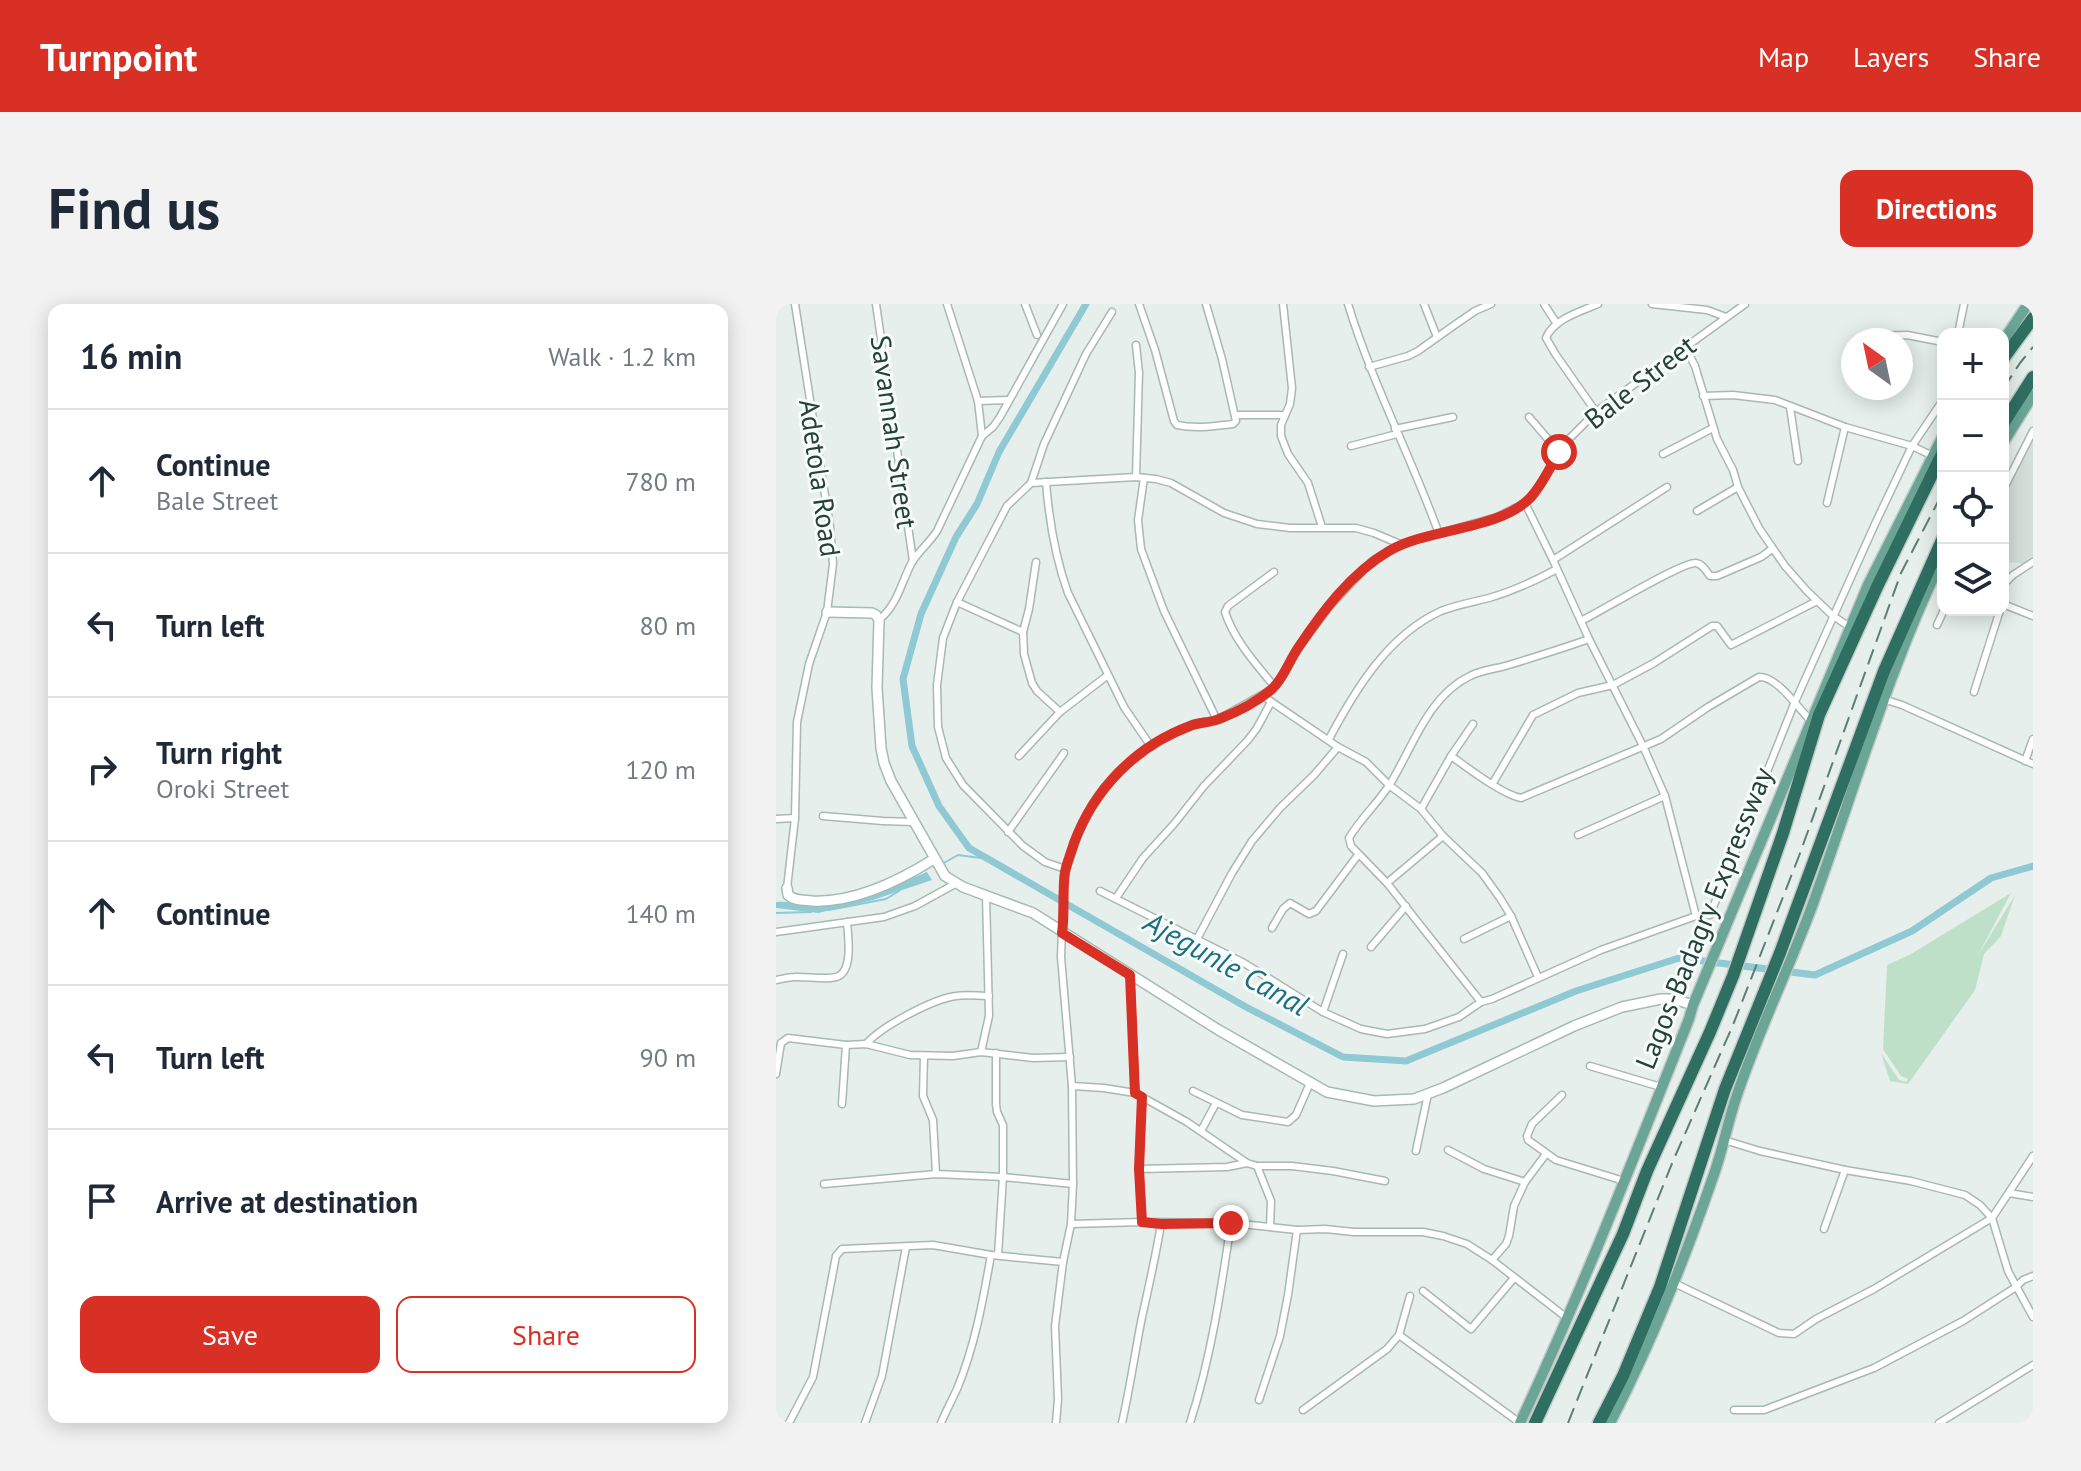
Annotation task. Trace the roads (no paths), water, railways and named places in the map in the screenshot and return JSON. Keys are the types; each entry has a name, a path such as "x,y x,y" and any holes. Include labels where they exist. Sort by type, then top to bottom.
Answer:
{"highway":[{"path":"2009,346 2026,309"},
{"path":"2009,415 2033,377"},
{"name":"Lagos-Badagry Expressway","path":"1535,1423 1623,1234 1647,1171 1710,1032 1746,943 1819,715 1937,456"},
{"path":"1599,1423 1623,1376 1660,1287 1725,1089 1780,953 1884,671 1940,544"}],"main road":[{"path":"2009,331 2026,309"},
{"path":"2009,433 2033,395"},
{"name":"Lagos-Badagry Expressway","path":"1520,1423 1624,1181 1704,976 1868,585 1937,456"},
{"path":"1610,1423 1652,1336 1673,1283 1714,1174 1736,1099 1811,910 1883,699 1937,569"}],"street":[{"name":"Adetola Road","path":"787,888 795,818 797,722 809,664 827,612 833,546 795,304"},
{"name":"Savannah Street","path":"876,304 913,561"},
{"path":"947,304 978,401 982,436"},
{"path":"1025,304 1037,335"},
{"path":"879,620 892,607 913,561 937,531 982,436 996,423 1063,304"},
{"path":"1139,304 1174,421 1177,425 1210,427 1236,421 1206,304"},
{"path":"1283,304 1292,388 1290,404 1281,425 1283,444 1308,483 1322,527"},
{"path":"1348,304 1369,367 1421,483 1439,534"},
{"path":"1424,304 1437,337"},
{"path":"1369,367 1408,356 1475,311 1491,304"},
{"path":"1544,304 1557,324"},
{"path":"1596,412 1546,338 1557,324 1598,304"},
{"path":"1652,304 1707,310 1726,317"},
{"name":"Bale Street","path":"1525,503 1533,496 1567,441 1596,412 1745,304"},
{"path":"1959,328 1964,304"},
{"path":"1065,872 1045,862 1008,832 963,785 946,758 938,727 938,669 943,638 957,602 1007,506 1031,483 1044,444 1086,354 1112,312"},
{"path":"1913,336 1937,341"},
{"path":"1136,345 1139,373 1136,477"},
{"path":"1685,347 1695,366 1713,428 1738,487 1772,549 1817,601 1850,627"},
{"path":"1703,396 1775,400 1845,427 1937,454"},
{"path":"978,401 1008,400"},
{"path":"1790,407 1798,461"},
{"path":"1710,915 1794,704 1833,616 1912,446 1937,409"},
{"path":"1235,415 1285,415"},
{"path":"1351,446 1453,417"},
{"path":"1529,417 1559,452"},
{"path":"1827,503 1845,427"},
{"path":"1663,454 1713,428"},
{"path":"2009,478 2033,431"},
{"path":"1031,483 1136,477 1156,479 1171,483 1224,513 1257,524 1290,528 1356,528 1400,544"},
{"path":"1144,478 1138,520 1141,549 1164,611 1217,720"},
{"path":"1046,482 1061,575 1124,707 1150,745"},
{"path":"1553,560 1667,487"},
{"path":"1697,511 1738,487"},
{"path":"1056,1423 1055,1326 1071,1224 1073,1184 1072,1086 1062,976 1065,872 1084,821 1103,789 1117,773 1150,745 1193,724 1217,720 1263,696 1274,686 1310,630 1372,561 1400,544 1497,517 1525,503 1665,796 1696,916"},
{"path":"1581,621 1686,565 1700,564 1710,576 1717,576 1772,549"},
{"path":"1036,562 1023,632 1024,654 1032,683 1060,712"},
{"path":"2009,579 2033,562"},
{"path":"1329,739 1366,676 1410,629 1443,610 1508,592 1557,569"},
{"path":"1274,572 1228,606 1225,612 1251,659 1274,686"},
{"path":"1493,783 1533,715 1578,693 1613,685 1712,626 1717,626 1731,645 1817,601"},
{"path":"957,602 1023,632"},
{"path":"2009,606 2033,616"},
{"path":"827,612 872,613 879,620 876,674 881,748 891,781 945,876 955,884 1033,913 1062,928 1130,975 1327,1092 1374,1101 1414,1099 1622,1007 1661,999 1693,1005"},
{"path":"1937,625 1941,616"},
{"path":"1974,692 1998,616"},
{"path":"1481,1002 1387,883 1358,855 1349,843 1350,835 1389,785 1430,714 1460,681 1589,639"},
{"path":"1019,756 1060,712 1108,675"},
{"path":"1451,756 1521,798 1661,739 1759,677 1769,678 1811,721"},
{"path":"1263,696 1338,747 1366,762 1389,785 1421,809 1443,836 1482,873 1511,916 1538,977"},
{"path":"1883,699 2033,764"},
{"path":"1116,898 1143,858 1257,728 1271,702"},
{"path":"1421,809 1473,724"},
{"path":"2025,761 2033,739"},
{"path":"1197,939 1252,841 1338,747"},
{"path":"1008,832 1064,753"},
{"path":"1578,835 1665,796"},
{"path":"823,816 913,822"},
{"path":"776,819 795,818"},
{"path":"1387,883 1443,836"},
{"path":"1272,928 1290,903 1309,914 1316,911 1358,855"},
{"path":"787,888 788,895 797,900 837,900 872,890 936,862"},
{"path":"776,932 884,917 955,884"},
{"path":"1100,891 1244,963 1323,1012 1361,1029 1387,1034 1439,1025 1459,1017 1481,1002 1642,934 1696,916 1729,916"},
{"path":"981,1052 989,996 986,895"},
{"path":"1371,947 1406,906"},
{"path":"1464,939 1511,916"},
{"path":"776,980 832,978 842,974 849,946 847,922"},
{"path":"1323,1012 1343,954"},
{"path":"1130,975 1142,1222"},
{"path":"866,1044 884,1028 944,1000 962,995 989,996"},
{"path":"776,1074 783,1036 846,1045 866,1044 924,1056 981,1052 1033,1058 1070,1057"},
{"path":"842,1104 846,1045"},
{"path":"941,1423 973,1340 994,1255 1003,1177 1003,1125 996,1104 996,1053"},
{"path":"924,1056 923,1096 933,1120 936,1174"},
{"path":"1590,1066 1661,1087"},
{"path":"1193,1091 1250,1117 1288,1122 1296,1115 1310,1083"},
{"path":"1072,1086 1138,1095 1201,1131 1247,1163 1333,1171 1385,1181"},
{"path":"1416,1151 1428,1094"},
{"path":"1562,1095 1532,1124 1528,1130 1528,1140 1566,1164 1624,1181"},
{"path":"1201,1131 1216,1103"},
{"path":"1724,1140 1752,1149 1965,1195 1992,1218 2004,1260 2033,1317"},
{"path":"1448,1150 1484,1169 1525,1182"},
{"path":"1492,1260 1506,1244 1514,1206 1525,1182 1546,1154"},
{"path":"1673,1283 1779,1333 1794,1334 1992,1218 2033,1156"},
{"path":"1139,1169 1227,1167 1247,1163"},
{"path":"1257,1166 1271,1201 1270,1227"},
{"path":"1824,1229 1845,1170"},
{"path":"824,1184 936,1174 1073,1184"},
{"path":"2009,1193 2033,1197"},
{"path":"1071,1224 1231,1223 1297,1230 1423,1232 1456,1239 1492,1260 1567,1318"},
{"path":"1190,1423 1204,1374 1231,1223"},
{"path":"1122,1423 1161,1224"},
{"path":"1259,1400 1280,1336 1297,1230"},
{"path":"789,1423 813,1377 838,1252 848,1248 933,1245 1063,1262"},
{"path":"865,1423 882,1376 906,1247"},
{"path":"1734,1410 1764,1410 1874,1368 1951,1328 2033,1276"},
{"path":"1423,1291 1471,1329 1514,1278"},
{"path":"1303,1410 1379,1357 1399,1335 1410,1296"},
{"path":"1399,1335 1520,1423"},
{"path":"1939,1423 2033,1365"}],"water":[{"path":"927,872 932,880 873,900 818,913 776,908 776,902 826,906 852,901"}],"waterway":[{"name":"Ajegunle Canal","path":"1086,304 999,452 977,504 956,537 921,614 903,679 912,746 939,806 969,848 1246,1007 1343,1057 1406,1061 1576,991 1679,958 1815,975 1912,931 1991,878 2033,866"},
{"path":"942,864 958,855 988,859"},
{"path":"829,910 886,899 899,891"},
{"path":"776,913 811,912"}],"railway":[{"path":"2009,380 2033,347"},
{"path":"1568,1423 1673,1161 1733,1025 1799,856 1901,573 1937,504"}]}
